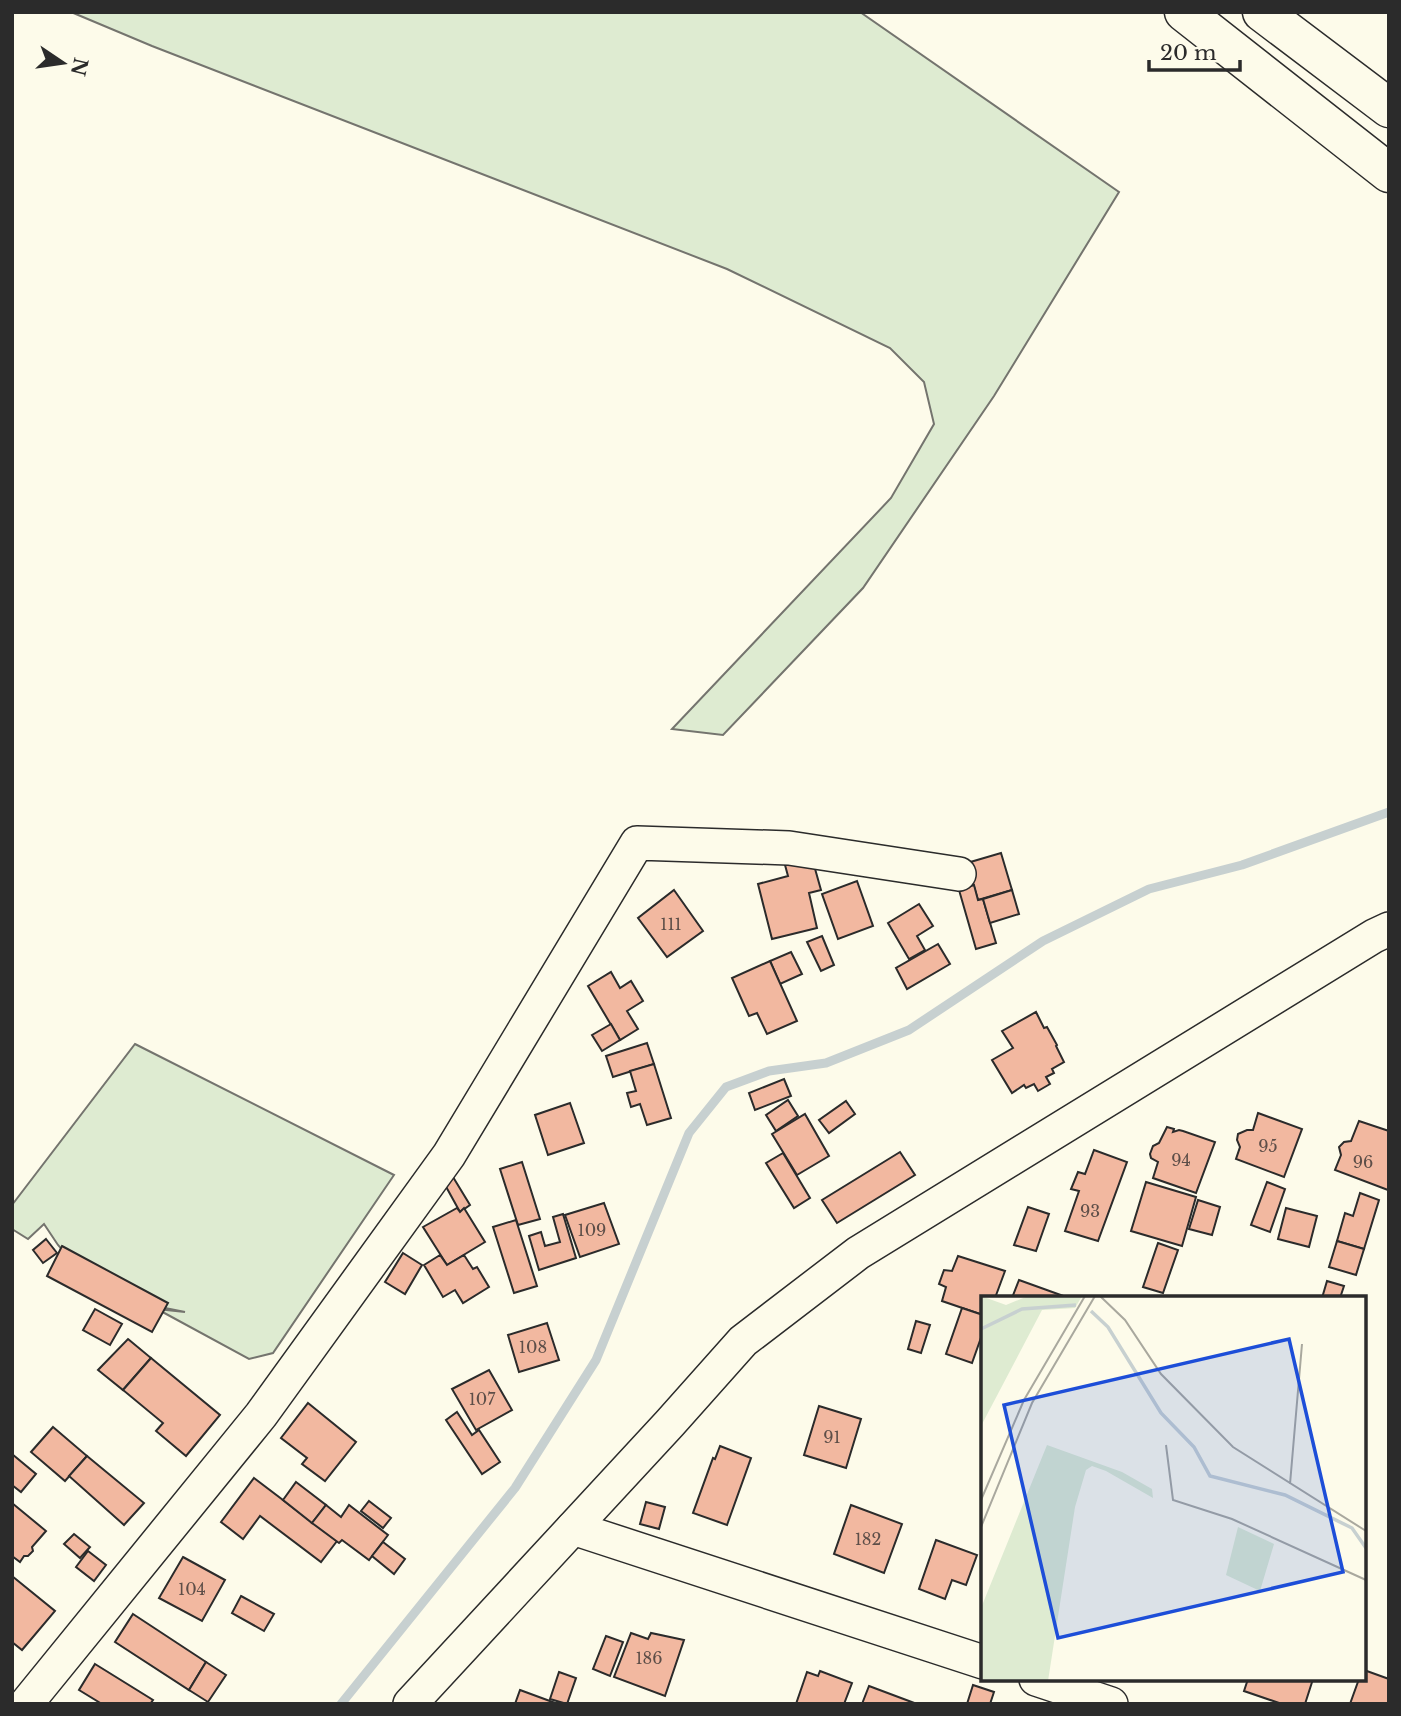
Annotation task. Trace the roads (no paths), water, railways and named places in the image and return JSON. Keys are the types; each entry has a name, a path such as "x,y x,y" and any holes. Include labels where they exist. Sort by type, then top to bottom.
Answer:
{"highway":[{"path":"1184,12 1389,173"},
{"path":"1262,12 1389,108"}],"street":[{"path":"26,1704 261,1415 450,1155 637,843 789,848 959,874"},
{"path":"410,1704 743,1341 858,1253 1143,1076 1389,929"},
{"path":"573,1528 981,1661"},
{"path":"1042,1681 1111,1704"}],"waterway":[{"path":"341,1704 515,1488 596,1360 689,1133 726,1087 769,1071 826,1063 909,1030 1043,941 1149,889 1242,865 1389,812"}]}
